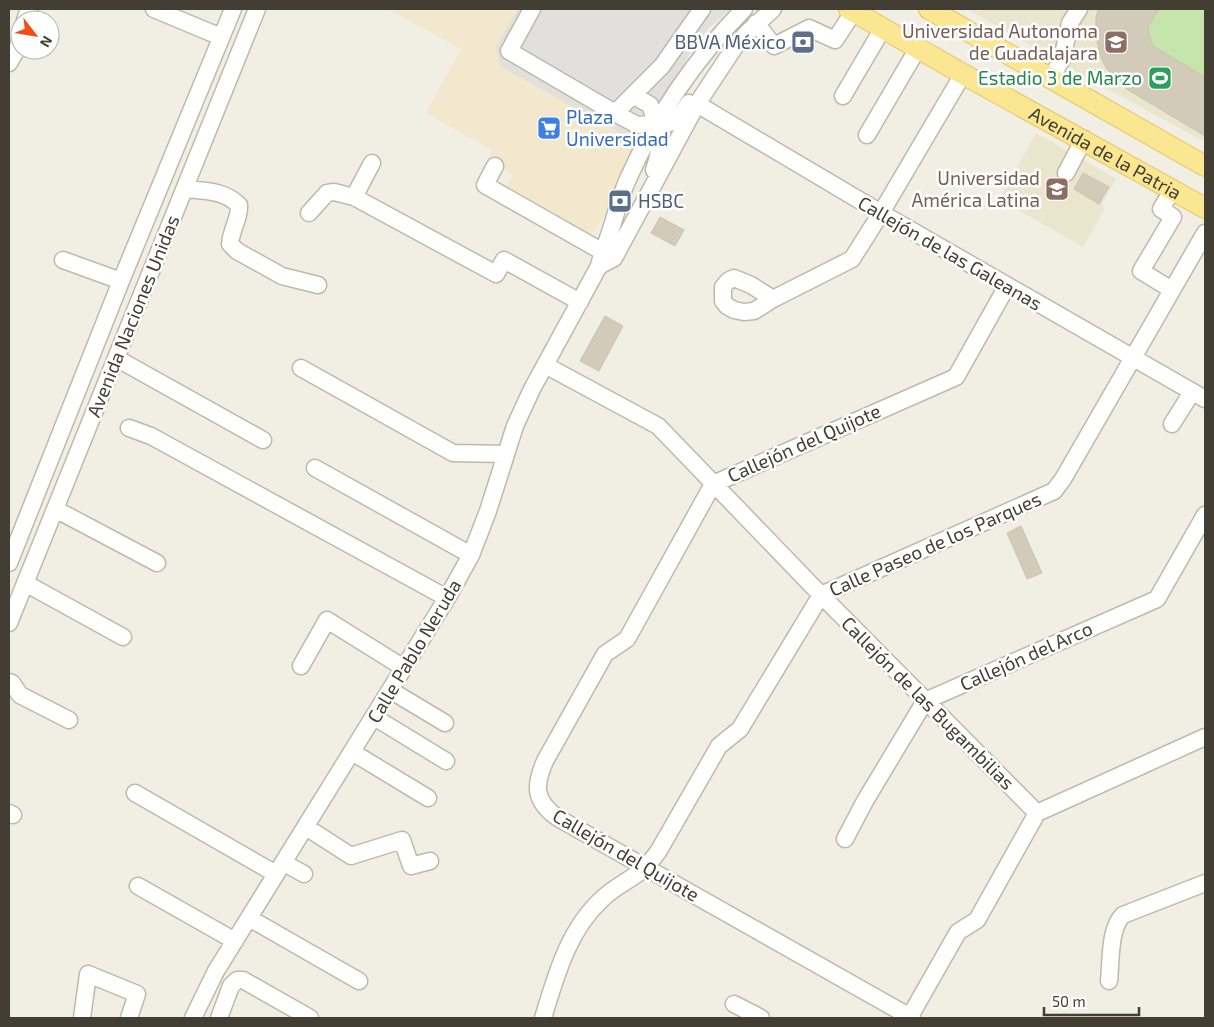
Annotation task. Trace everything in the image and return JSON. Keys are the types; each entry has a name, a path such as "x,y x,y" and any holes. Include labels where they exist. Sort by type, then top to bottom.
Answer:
{"main road":[{"name":"Avenida de la Patria","path":"929,9 1205,166"},
{"name":"Avenida de la Patria","path":"852,10 1205,208"}],"street":[{"path":"154,9 221,37"},
{"name":"Avenida Naciones Unidas","path":"9,563 12,544 233,9"},
{"name":"Avenida Naciones Unidas","path":"9,623 257,9"},
{"path":"532,9 509,52 637,124 670,123 678,118 707,78 724,62"},
{"path":"615,113 662,66 702,9"},
{"name":"Calle Pablo Neruda","path":"605,258 627,181 657,124 672,98 696,64 744,9"},
{"name":"Calle Pablo Neruda","path":"193,1018 216,971 448,598 471,555 488,511 514,426 605,258 651,192 697,104 724,62 736,45 756,23 773,9"},
{"path":"1051,78 1062,59 1070,22 1079,9"},
{"path":"756,23 774,46 809,28 835,40 852,10"},
{"path":"843,96 883,28"},
{"path":"867,135 918,48"},
{"path":"773,299 852,259 964,74"},
{"path":"633,95 650,105 660,136 660,147 652,175 651,192"},
{"name":"Callejón de las Galeanas","path":"697,104 881,213 1202,397"},
{"path":"1066,174 1084,139"},
{"path":"354,196 372,163"},
{"path":"496,166 485,185 605,258"},
{"path":"185,189 222,194 231,198 239,205 239,212 230,236 230,244 237,251 282,276 318,285"},
{"path":"1172,290 1141,271 1173,217 1161,209 1173,189"},
{"path":"309,213 327,193 334,192 354,196 496,274 504,260 580,302"},
{"name":"Calle Paseo de los Parques","path":"543,1018 561,962 578,929 602,899 645,867 658,852 719,746 740,729 821,595 1054,491 1063,479 1205,233"},
{"path":"63,260 121,281"},
{"name":"Callejón del Quijote","path":"910,1018 558,818 548,811 541,802 537,788 538,775 605,654 627,638 713,484 956,377 1007,286"},
{"path":"116,358 263,440"},
{"name":"Callejón de las Bugambilias","path":"546,365 658,426 925,701 1038,813"},
{"path":"301,368 453,454 505,454"},
{"path":"1172,424 1202,397"},
{"path":"129,428 152,436 448,598"},
{"path":"315,468 471,555"},
{"path":"55,509 157,563"},
{"name":"Callejón del Arco","path":"925,701 1157,599 1205,515"},
{"path":"25,582 123,638"},
{"path":"301,666 327,620 404,668"},
{"path":"9,682 12,683 14,696 69,720"},
{"path":"390,690 445,723"},
{"path":"845,839 865,801 925,701"},
{"path":"374,717 446,761"},
{"path":"910,1018 958,932 977,920 1038,813 1205,737"},
{"path":"352,752 428,798"},
{"path":"134,793 280,868 304,874"},
{"path":"306,827 351,856 402,840 411,866 430,861"},
{"path":"1109,981 1114,929 1118,920 1123,915 1205,883"},
{"path":"138,886 235,941"},
{"path":"249,918 359,981"},
{"path":"82,1018 88,974 137,994 129,1018"},
{"path":"219,1018 231,986 237,980 243,980 310,1018"},
{"path":"734,1004 760,1018"}],"shaded area":[{"name":"Plaza Universidad","path":"388,9 730,9 708,29 693,48 638,143 608,210 597,228 587,236 507,187 513,175 488,159 492,150 426,113 461,49"},
{"path":"518,9 730,9 708,29 693,48 638,143 500,66 496,47"},
{"name":"Estadio 3 de Marzo","path":"967,9 1205,9 1205,142 1084,76"},
{"name":"Universidad América Latina","path":"1036,133 1116,179 1101,206 1105,208 1083,247 999,199"}],"green space":[{"name":"Estadio 3 de Marzo","path":"1098,9 1205,9 1205,136 1125,88 1100,55 1096,36"}],"building":[{"name":"Estadio 3 de Marzo","path":"1098,9 1159,9 1149,25 1148,32 1153,46 1205,77 1205,136 1125,88 1106,68 1100,55 1096,36"},
{"path":"1083,173 1109,187 1099,204 1074,189"},
{"path":"660,217 684,230 675,246 651,233"},
{"path":"605,316 623,326 599,371 580,361"},
{"path":"1021,526 1042,573 1027,579 1007,533"}],"place":[{"name":"BBVA México","path":"803,42"},
{"name":"Universidad Autonoma de Guadalajara","path":"1116,42"},
{"name":"Estadio 3 de Marzo","path":"1160,78"},
{"name":"Plaza Universidad","path":"549,128"},
{"name":"Universidad América Latina","path":"1057,189"},
{"name":"HSBC","path":"620,201"}]}
